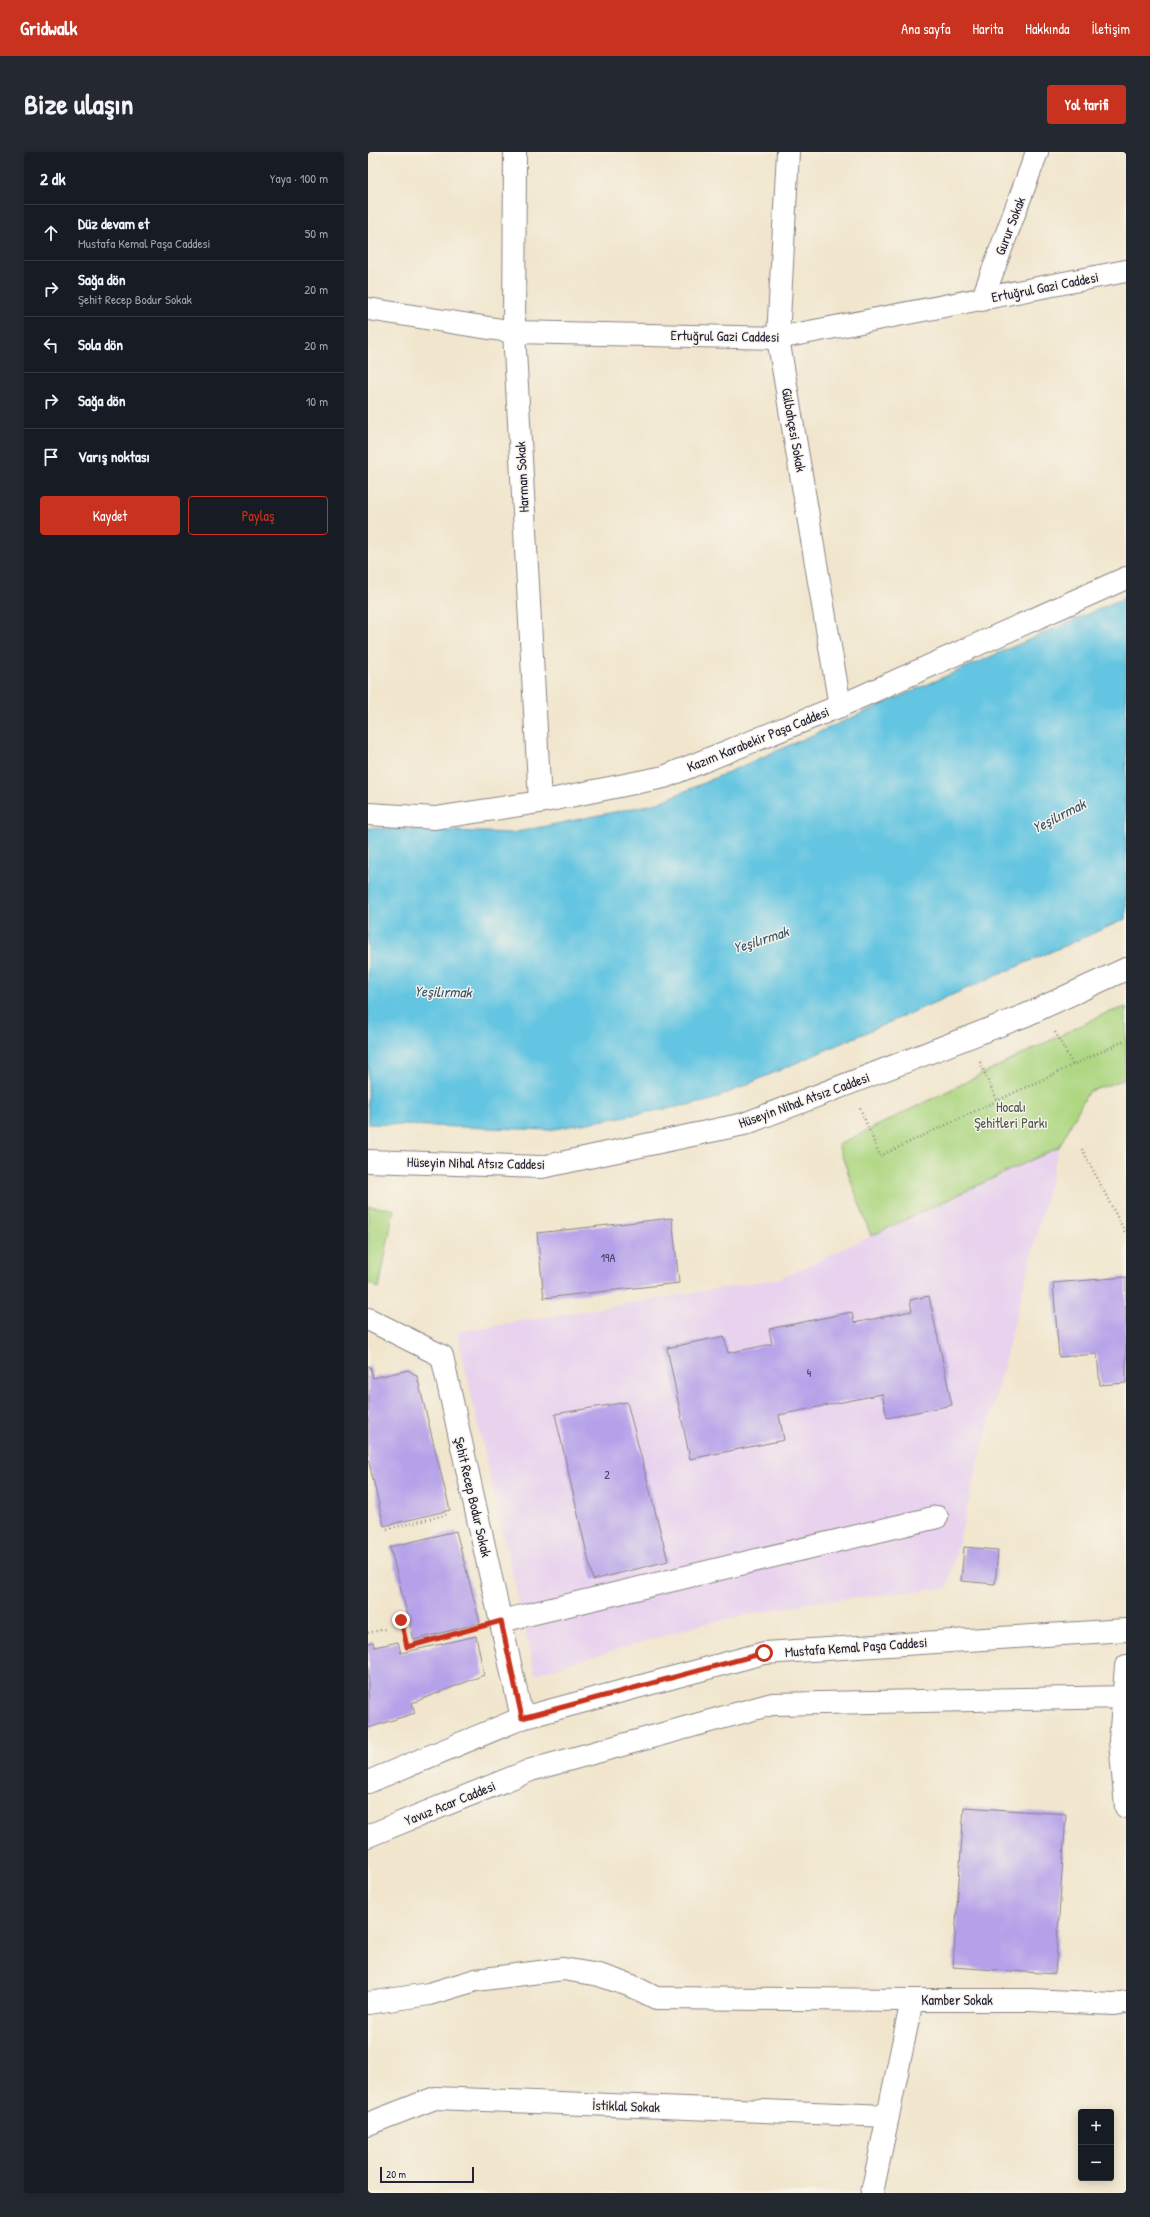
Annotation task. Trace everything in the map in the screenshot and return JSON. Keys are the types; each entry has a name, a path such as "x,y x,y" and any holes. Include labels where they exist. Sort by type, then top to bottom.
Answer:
{"street":[{"name":"Harman Sokak","path":"515,152 514,332 540,802"},
{"name":"Gülbahçesi Sokak","path":"788,152 778,338 840,706"},
{"name":"Gurur Sokak","path":"982,300 1037,152"},
{"name":"Ertuğrul Gazi Caddesi","path":"368,309 514,332 778,338 982,300 1126,271"},
{"name":"Kazım Karabekir Paşa Caddesi","path":"368,814 435,818 540,802 664,777 840,706 1126,578"},
{"name":"Hüseyin Nihal Atsız Caddesi","path":"368,1161 542,1167 744,1124 1042,1008 1126,969"},
{"name":"Şehit Recep Bodur Sokak","path":"368,1319 442,1356 522,1718"},
{"path":"501,1621 938,1517"},
{"name":"Mustafa Kemal Paşa Caddesi","path":"522,1718 764,1653 1126,1630"},
{"path":"1126,1666 1123,1741 1126,1808"},
{"name":"Yavuz Acar Caddesi","path":"368,1836 531,1770 772,1704 1124,1697"},
{"path":"368,1782 522,1718"},
{"path":"368,2003 429,1994 476,1980 563,1970 599,1975 632,1986 656,1998 912,2000"},
{"name":"Kamber Sokak","path":"872,2193 912,2000 1030,2000 1114,2004 1126,2002"},
{"name":"İstiklal Sokak","path":"368,2124 435,2098 888,2116"}],"path":[{"path":"1042,1008 1073,1066"},
{"path":"970,1037 997,1101"},
{"path":"850,1083 880,1156 1126,1040"},
{"path":"1082,1150 1126,1234"},
{"path":"387,1530 476,1508"},
{"path":"401,1620 407,1647 501,1621"},
{"path":"368,1633 385,1629"}],"shaded area":[{"path":"1059,1147 947,1588 814,1602 703,1624 535,1674 457,1332 781,1278"}],"green space":[{"name":"Hocalı Şehitleri Parkı","path":"1126,1007 1126,1079 1088,1092 1059,1147 871,1236 838,1145 1104,1014"},
{"path":"368,1206 394,1209 379,1288 368,1283"}],"water":[{"name":"Yeşilırmak","path":"1126,597 1126,919 709,1101 549,1130 368,1124 368,828 512,833 658,803"}],"building":[{"path":"672,1218 679,1283 544,1298 537,1233"},
{"path":"1126,1277 1126,1383 1100,1385 1097,1354 1059,1357 1053,1283"},
{"path":"929,1296 952,1405 887,1418 882,1394 779,1415 784,1440 690,1459 667,1348 724,1336 728,1353 772,1344 769,1329 852,1312 854,1323 912,1311 910,1300"},
{"path":"368,1366 370,1366 373,1378 408,1370 417,1376 450,1510 384,1526 368,1458"},
{"path":"627,1402 668,1561 593,1580 555,1414"},
{"path":"456,1531 480,1623 414,1640 390,1547"},
{"path":"964,1547 998,1550 995,1584 961,1581"},
{"path":"476,1636 484,1675 412,1703 415,1713 368,1728 368,1643 373,1642 374,1647 398,1642 401,1653"},
{"path":"964,1807 1066,1814 1055,1974 953,1967"}],"route":[{"path":"401,1620 407,1647 501,1621 522,1718 764,1653"}]}
